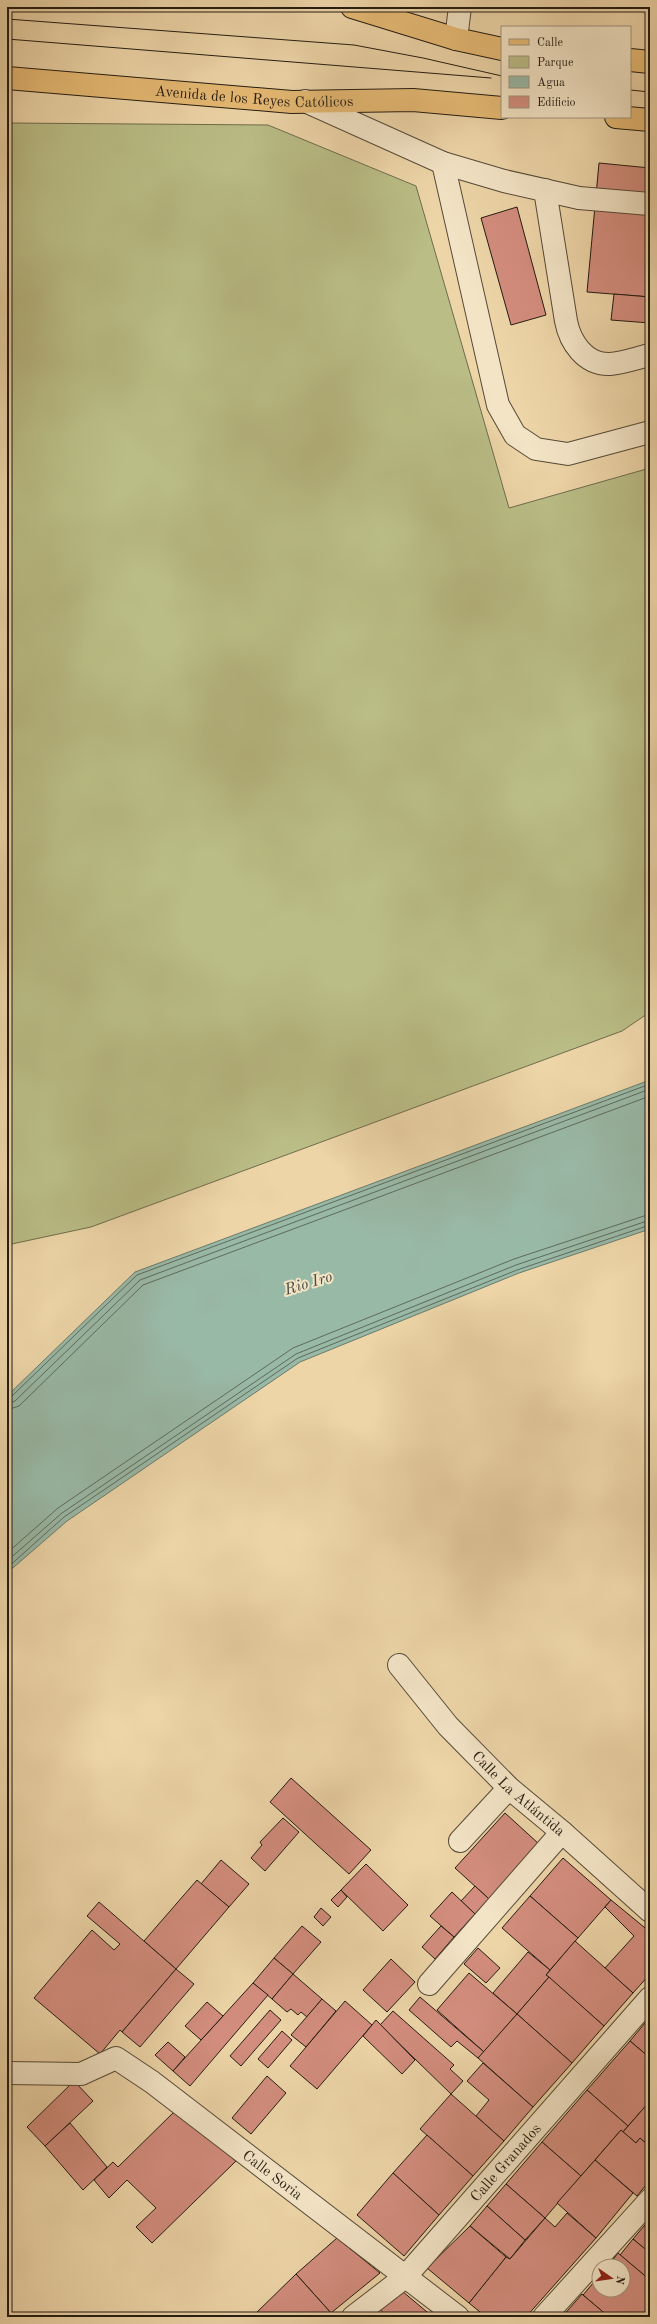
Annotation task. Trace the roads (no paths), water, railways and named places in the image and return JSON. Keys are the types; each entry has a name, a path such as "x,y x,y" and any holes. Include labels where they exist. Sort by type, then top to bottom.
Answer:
{"main road":[{"path":"352,7 456,39 501,49"},
{"path":"631,60 650,62"},
{"name":"Avenida de los Reyes Católicos","path":"7,78 284,102 413,100 501,108"},
{"path":"627,118 650,120"}],"street":[{"path":"456,39 460,7"},
{"path":"305,101 443,163 504,181 579,198 650,204"},
{"path":"443,163 498,405 515,435 536,449 568,454 650,432"},
{"path":"545,190 568,334 575,346 590,358 609,364 650,355"},
{"name":"Calle La Atlántida","path":"399,1665 448,1726 509,1788 562,1832 650,1911"},
{"path":"460,1841 509,1788"},
{"path":"429,1984 562,1832"},
{"name":"Calle Granados","path":"353,2317 405,2277 650,1998"},
{"name":"Calle Soria","path":"7,2073 81,2074 116,2058 152,2082 458,2317"},
{"path":"544,2317 650,2200"}],"water":[{"name":"Rio Iro","path":"650,1080 650,1229 519,1273 300,1362 67,1521 7,1573 7,1396 135,1272"}],"tram line":[{"path":"7,19 354,45 423,58 501,76"},
{"path":"7,39 491,78"},
{"path":"631,90 650,92"}]}
